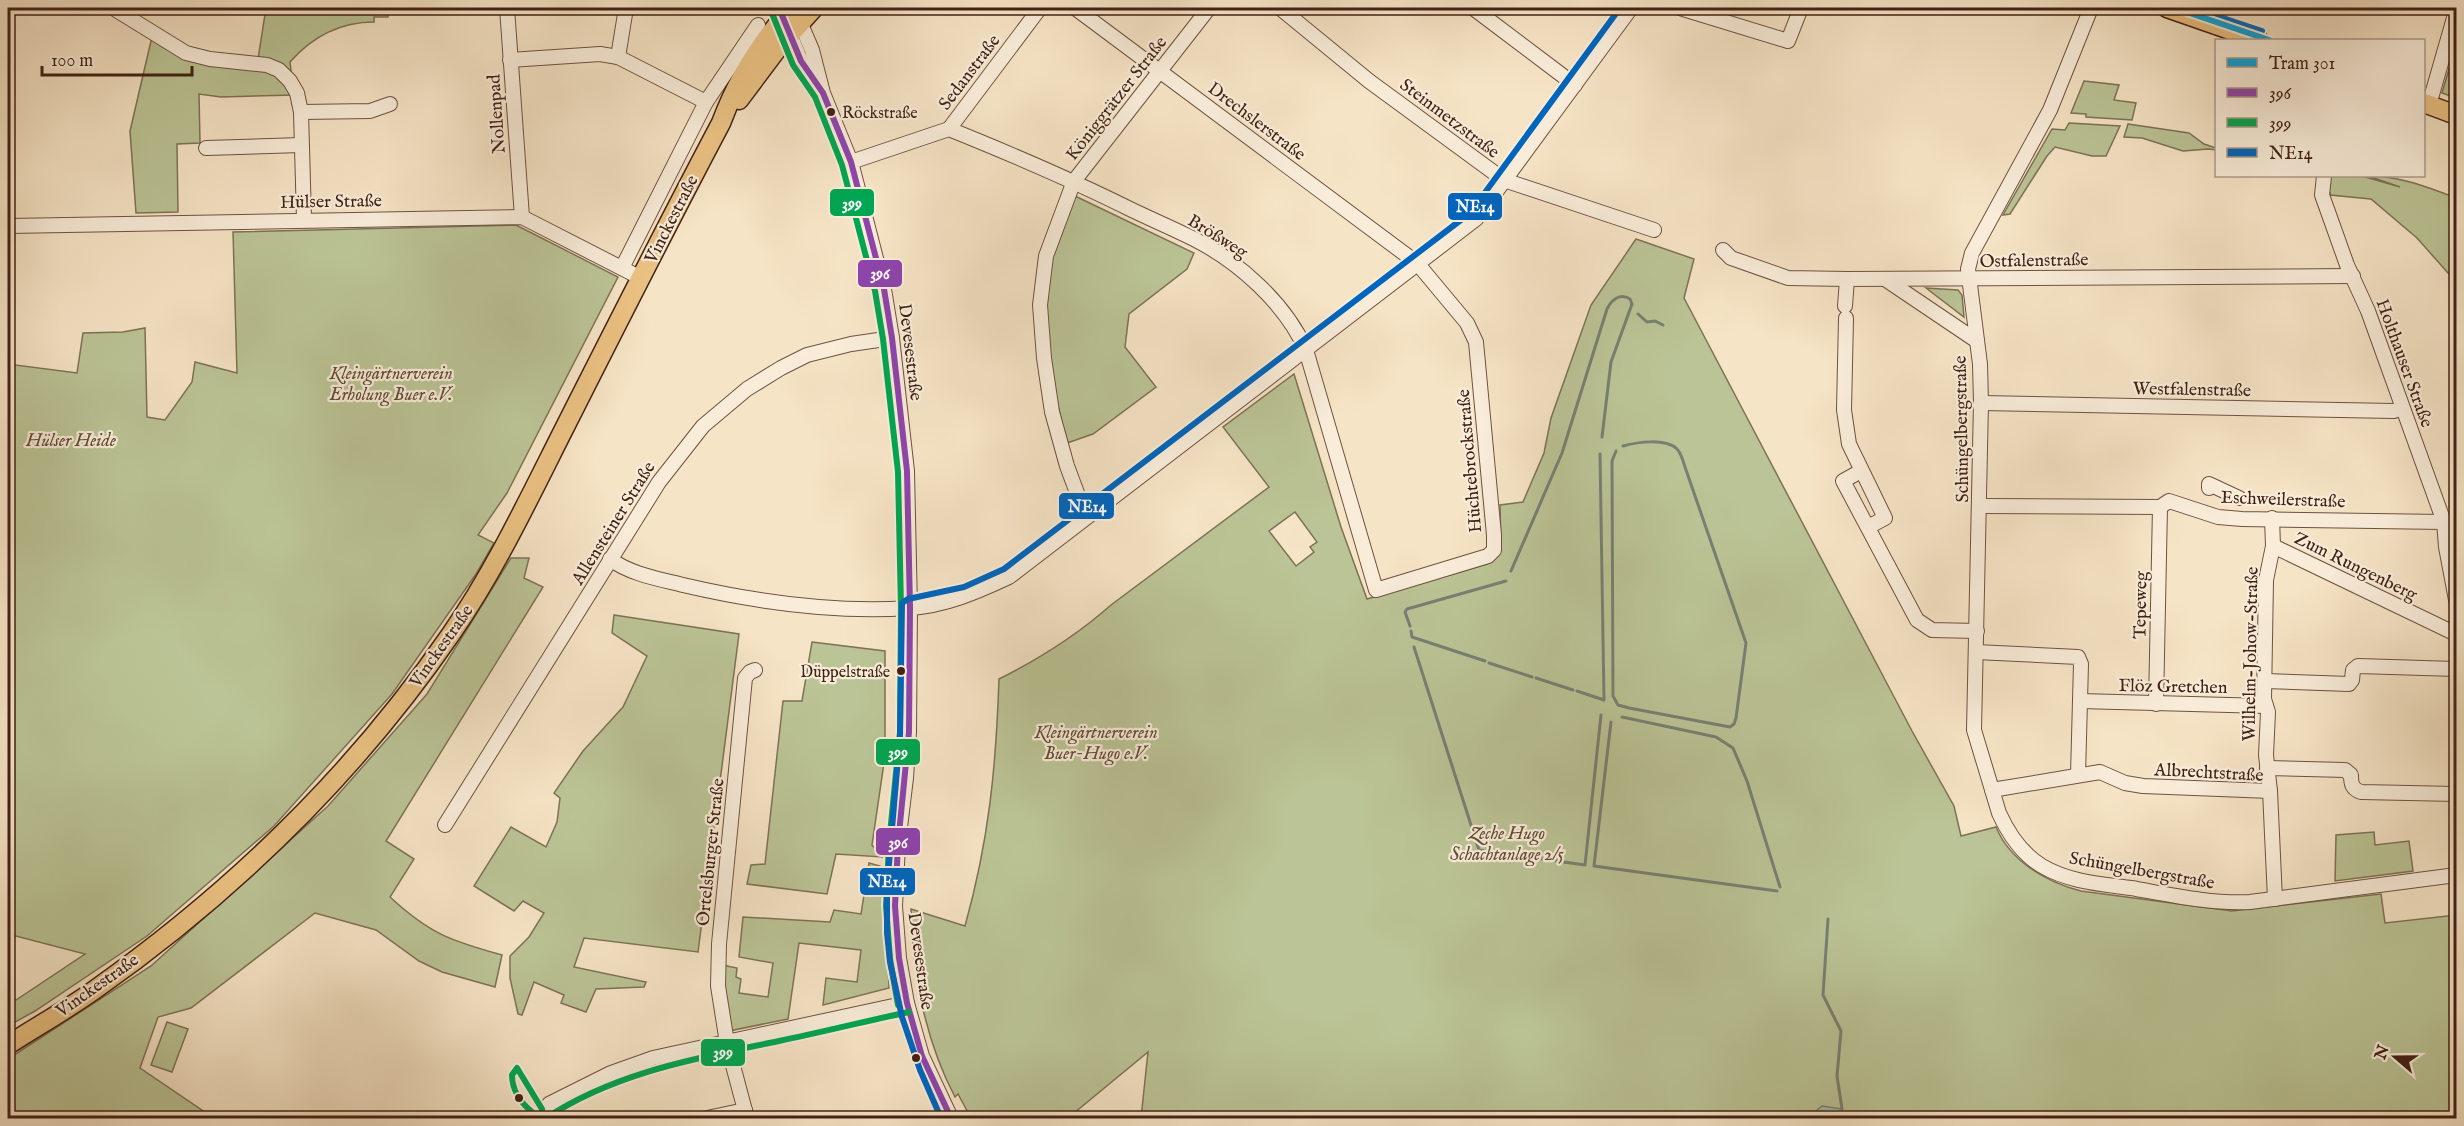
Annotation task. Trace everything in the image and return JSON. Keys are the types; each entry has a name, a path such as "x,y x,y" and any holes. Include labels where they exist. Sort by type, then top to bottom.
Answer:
{"main road":[{"name":"Vinckestraße","path":"8,1045 92,992 186,922 282,836 369,741 450,635 494,564 721,123 747,67 790,16 814,8"},
{"path":"2167,8 2256,39"},
{"path":"2426,104 2457,115"}],"street":[{"path":"113,8 186,53 210,59 267,65 279,70 290,81 297,93 301,112 304,219"},
{"name":"Nollenpad","path":"507,8 522,217"},
{"path":"618,57 627,8"},
{"name":"Sedanstraße","path":"949,129 1040,8"},
{"name":"Drechslerstraße","path":"1075,8 1417,262"},
{"name":"Königgrätzer Straße","path":"1086,517 1052,412 1044,358 1040,305 1048,249 1074,181 1209,8"},
{"name":"Steinmetzstraße","path":"1280,8 1369,81 1504,180 1654,230"},
{"path":"1473,8 1575,85"},
{"path":"610,559 620,566 662,580 753,599 821,607 910,609 967,596 1009,577 1476,219 1631,8"},
{"path":"1680,8 1788,41 1801,8"},
{"name":"Schüngelbergstraße","path":"2091,8 2050,110 1972,253 1968,269 1980,364 1981,403 1974,730 2005,826 2024,852 2044,868 2068,878 2229,903 2457,875"},
{"path":"2426,104 2457,11"},
{"name":"Devesestraße","path":"790,16 818,69 823,93 851,162 884,289 892,339 907,471 910,609 909,732 898,844 895,906 899,958 906,1003 922,1056 951,1119"},
{"name":"Vinckestraße","path":"622,268 706,102 758,25"},
{"path":"510,60 600,54 618,57 706,102"},
{"path":"301,112 370,111 390,104"},
{"path":"851,162 949,129"},
{"name":"Brößweg","path":"949,129 1074,181 1195,240 1227,259 1271,299 1299,335 1306,350 1376,590"},
{"path":"206,148 301,145"},
{"name":"Holthauser Straße","path":"2324,177 2322,195 2444,522 2446,547 2457,600"},
{"name":"Hülser Straße","path":"8,226 304,219 522,217 641,278"},
{"name":"Ostfalenstraße","path":"1723,250 1731,258 1788,278 2353,276"},
{"name":"Hüchtebrockstraße","path":"1376,590 1482,559 1491,553 1494,547 1476,342 1467,323 1417,262"},
{"path":"1847,279 1844,410 1849,444 1860,471 1885,518 1868,527"},
{"name":"Schüngelbergstraße","path":"1885,279 1977,341"},
{"name":"Allensteiner Straße","path":"445,825 610,559 674,461 703,426 732,399 781,368 807,355 851,344 892,339"},
{"name":"Westfalenstraße","path":"1981,403 2394,411 2402,408"},
{"path":"1860,471 1843,481 1922,625 1932,630 1977,631"},
{"path":"2209,488 2209,484 2239,498"},
{"name":"Eschweilerstraße","path":"1980,506 2160,507 2169,501 2179,505 2197,507 2218,517 2444,522"},
{"name":"Tepeweg","path":"2156,704 2160,507"},
{"name":"Wilhelm-Johow-Straße","path":"2269,519 2273,546 2266,580 2265,681 2267,768 2270,791"},
{"name":"Zum Rungenberg","path":"2273,546 2457,634"},
{"path":"1977,652 2075,656 2081,663 2078,775"},
{"path":"2265,681 2349,684 2352,681 2353,670 2358,666 2457,669"},
{"name":"Ortelsburger Straße","path":"746,1114 727,1043 718,986 719,944 745,678 755,670"},
{"name":"Flöz Gretchen","path":"2080,701 2266,706"},
{"path":"2267,768 2345,770 2351,775 2351,783 2355,790 2361,792 2457,794"},
{"name":"Albrechtstraße","path":"1992,790 2100,772 2125,783 2143,786 2270,791 2275,899"},
{"path":"549,1104 611,1073 643,1062 906,1003"},
{"path":"706,1119 746,1114"}],"green space":[{"path":"266,8 389,8 388,17 374,17 374,22 338,28 317,38 299,53 290,62 294,95 221,97 199,94 200,143 177,144 178,212 136,213 130,131 151,41 153,39 181,56 258,59"},
{"path":"2454,52 2456,53 2456,98 2442,93"},
{"path":"2084,81 2119,85 2114,100 2136,103 2132,120 2086,117 2086,114 2071,113"},
{"path":"2069,123 2120,126 2106,156 2092,156 2055,147 2010,214 2003,215 2052,129 2065,130"},
{"path":"2128,124 2189,133 2204,144 2215,148 2215,150 2183,151 2142,138 2124,137"},
{"path":"2326,177 2365,177 2400,187 2371,177 2384,177 2413,183 2456,198 2456,282 2417,238 2371,199 2330,195 2330,192 2326,200"},
{"path":"1075,196 1194,253 1187,269 1129,314 1125,347 1156,387 1093,434 1067,443 1048,350 1046,303 1054,248"},
{"name":"Kleingärtnerverein Erholung Buer e.V.","path":"516,225 618,277 507,493 478,535 494,543 476,574 392,694 274,826 147,936 35,1011 8,1026 8,998 16,1000 85,954 8,934 8,364 77,373 83,333 123,332 145,328 147,417 165,420 192,382 195,362 237,373 233,232"},
{"name":"Zeche Hugo Schachtanlage 2/5","path":"1636,239 1694,259 1684,298 1912,731 1954,806 1961,836 1996,827 2010,850 2020,860 2042,876 2081,891 2232,911 2381,894 2385,923 2456,915 2456,1118 1141,1118 1148,1052 1068,1118 971,1118 958,1094 955,1097 928,1029 917,981 911,909 965,926 986,834 996,743 999,679 1044,655 1071,636 1269,487 1223,427 1294,374 1341,527 1367,599 1487,564 1501,549 1500,505 1523,502 1544,453 1551,418 1591,305","holes":["1295,512 1317,542 1310,547 1314,552 1296,566 1269,531"]},
{"path":"1926,288 1958,290 1962,295 1964,317"},
{"path":"511,558 529,558 524,578 543,587 386,841 414,859 390,897 417,920 442,935 502,955 495,987 442,972 419,961 376,930 315,913 191,1008 158,1017 140,1068 209,1115 209,1118 8,1118 8,1059 151,966 328,806 427,694"},
{"path":"614,615 739,634 698,952 584,938 574,967 646,982 644,987 596,989 586,1012 561,1003 564,995 534,982 522,1015 518,1014 510,978 510,956 529,937 544,913 523,901 514,911 474,886 511,827 546,847 557,822 560,798 554,793 583,751 623,707 647,656 612,633"},
{"path":"812,642 885,651 885,756 872,845 882,857 836,854 827,894 747,884 751,865 765,864 783,701 802,701"},
{"path":"2374,832 2375,845 2409,841 2413,871 2335,881 2336,835"},
{"path":"869,863 880,866 886,897 889,988 823,1005 826,978 857,982 861,950 799,943 788,1019 729,1031 722,965 737,968 736,977 741,979 739,993 768,997 773,963 739,957 743,917 830,922 834,910 861,914"},
{"path":"167,1022 188,1029 172,1072 151,1065"}],"shaded area":[{"path":"1822,1106 1842,1109 1840,1118 1814,1118 1816,1111"}],"waterway":[{"path":"1511,571 1562,453 1607,309 1614,300 1626,297 1632,304 1611,362 1602,437"},
{"path":"1638,314 1647,322 1655,321 1663,325"},
{"path":"1616,451 1612,461 1613,696 1618,705 1629,708 1730,727 1736,718 1746,643 1682,457 1677,449 1666,443 1643,442 1623,446"},
{"path":"1577,691 1604,700 1600,454"},
{"path":"1410,626 1405,612 1407,609 1506,581"},
{"path":"1411,631 1412,637 1485,661"},
{"path":"1414,647 1479,850 1585,865 1601,715"},
{"path":"1489,663 1532,677"},
{"path":"1536,678 1573,690"},
{"path":"1622,717 1716,737 1733,748 1747,781 1780,887"},
{"path":"1611,722 1594,866 1777,891"},
{"path":"1828,919 1823,995 1841,1031 1837,1076 1842,1109"}],"tram line":[{"name":"301","path":"2175,8 2266,39"}],"transit line":[{"name":"396","path":"779,8 801,61 823,93 851,162 884,289 892,338 907,471 910,608 909,732 898,844 895,906 899,958 907,1003 922,1056 951,1118"},
{"name":"NE14","path":"941,1118 920,1070 902,1017 890,962 887,933 887,887 900,735 902,603 908,599 964,587 1004,569 1470,213 1620,8"},
{"name":"NE14","path":"2193,8 2262,31"},
{"name":"399","path":"771,11 793,65 815,97 842,165 875,291 883,339 898,472 901,608 900,732 889,844 886,906 890,959 898,1005"},
{"name":"399","path":"546,1118 601,1089 658,1069 909,1012"},
{"name":"399","path":"531,1111 523,1104 513,1085 512,1075 517,1068 542,1109"}],"place":[{"name":"Röckstraße","path":"831,112"},
{"name":"Düppelstraße","path":"901,671"}],"park label":[{"name":"Hülser Heide","path":"71,440"},
{"name":"Kleingärtnerverein Buer-Hugo e.V.","path":"1096,742"}]}
